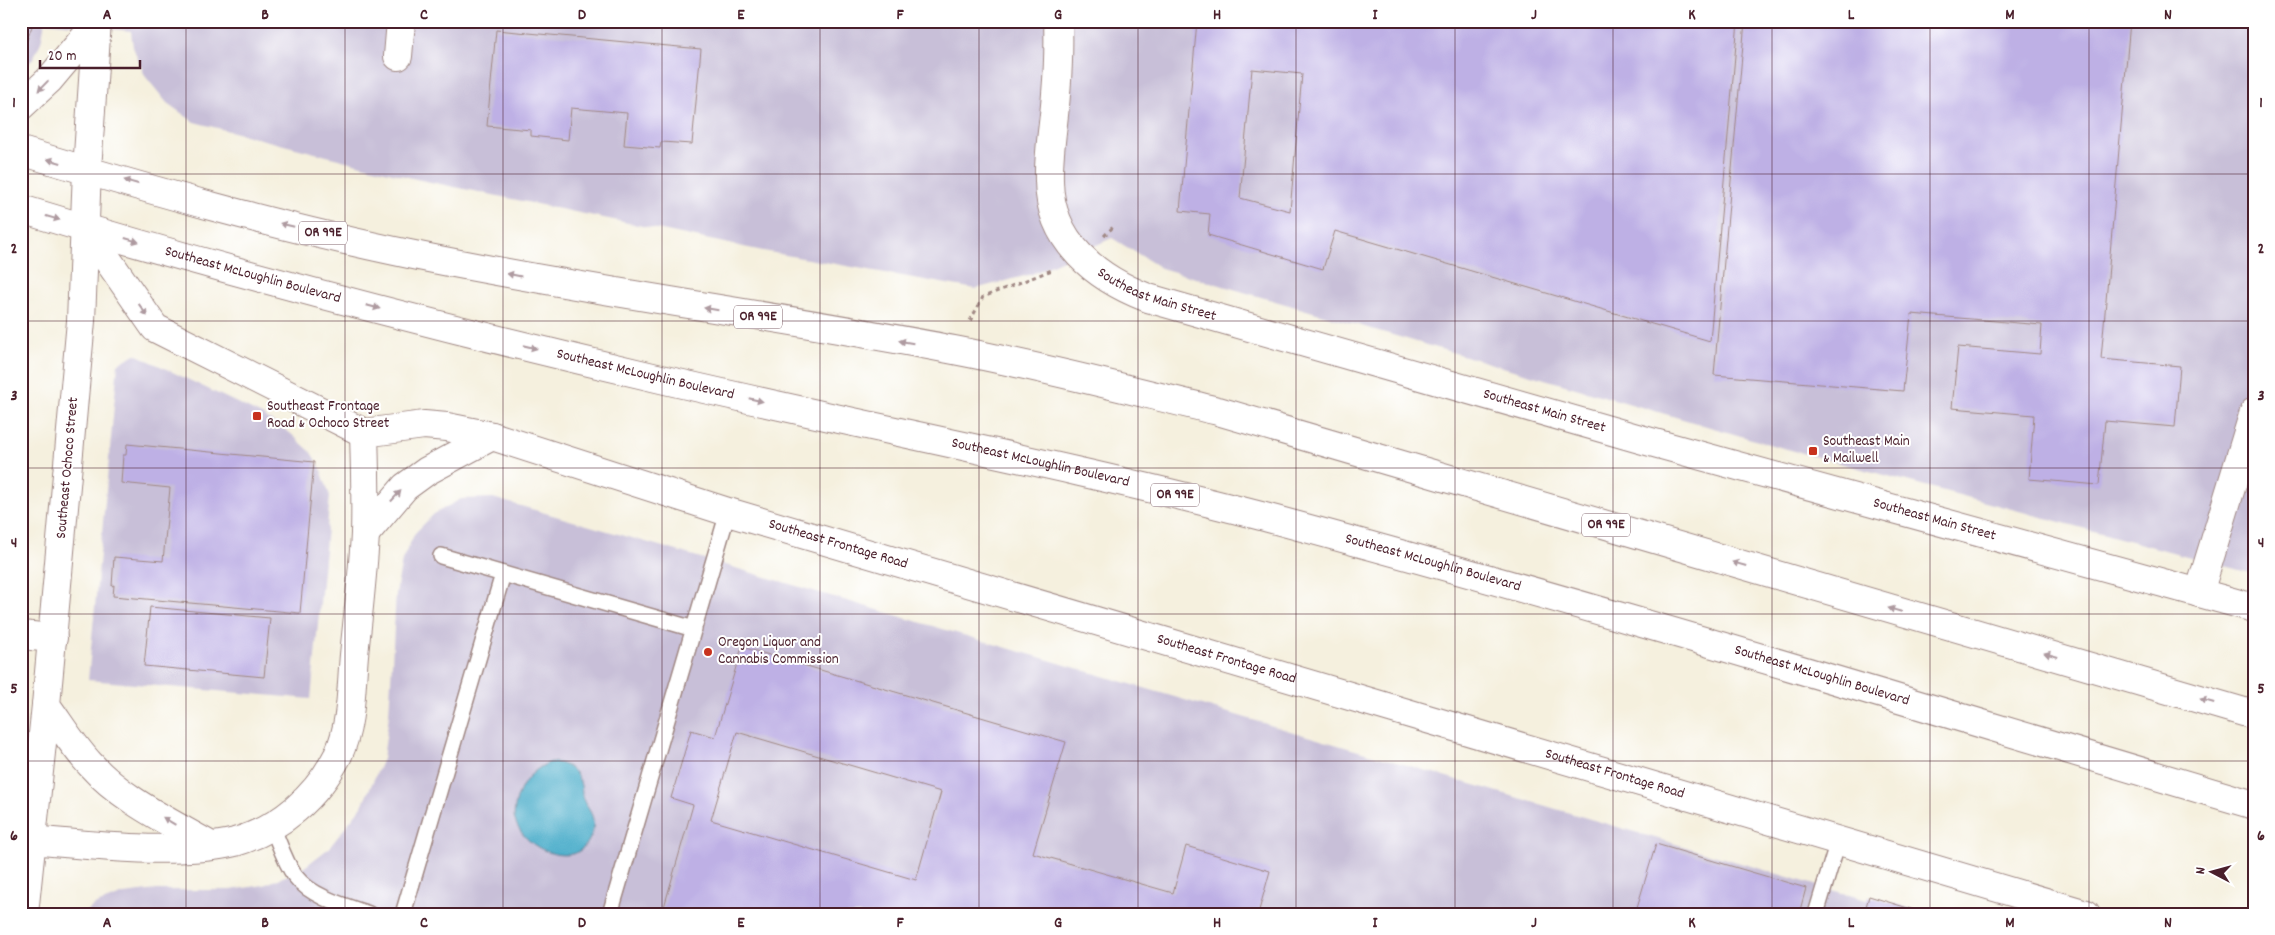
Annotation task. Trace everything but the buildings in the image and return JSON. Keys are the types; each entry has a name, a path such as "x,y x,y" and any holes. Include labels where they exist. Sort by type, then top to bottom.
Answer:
{"main road":[{"path":"398,56 401,21"},
{"name":"Southeast Main Street","path":"1058,21 1058,62 1050,158 1050,194 1063,235 1082,259 1117,285 1148,298 1640,440 2254,608"},
{"path":"21,106 49,80 97,22"},
{"name":"Southeast Ochoco Street","path":"24,914 29,830 53,638 81,321 87,170 97,22"},
{"name":"OR 99E","path":"21,151 264,219 412,255 562,284 954,350 1066,374 1218,411 2254,715"},
{"name":"Southeast McLoughlin Boulevard","path":"21,209 420,320 671,381 1019,457 1260,516 1570,604 2254,805"},
{"path":"29,830 132,847 211,846 255,835 297,809 320,783 338,753 345,733 350,700 365,534 364,432 155,328 85,227"},
{"path":"2199,593 2254,412"},
{"name":"Southeast Frontage Road","path":"364,432 424,424 492,436 728,512 2086,914"},
{"path":"365,534 405,487 426,471 492,436"},
{"path":"21,635 53,638"},
{"path":"46,705 89,763 104,778 129,797 211,846"}],"lane":[{"path":"610,914 728,512"},
{"path":"441,556 694,629"},
{"path":"403,914 503,574"},
{"path":"272,826 289,866 301,883 335,902 370,914"},
{"path":"1816,914 1838,840"}],"path":[{"path":"954,350 983,297 1082,259 1114,226"}],"shaded area":[{"path":"21,21 2254,21 2254,574 1772,445 1161,268 1112,238 1032,274 975,289 763,251 416,179 194,122 167,103 145,76 133,47 131,31 45,22 41,42 33,59 21,71"},
{"path":"135,354 262,415 290,433 310,451 320,467 330,496 311,699 88,680 118,364"},
{"name":"Oregon Liquor and Cannabis Commission","path":"493,498 1914,914 84,914 94,905 124,894 157,890 230,890 264,885 302,869 329,848 362,806 383,759 389,715 396,593 402,560 415,533 434,514 461,499"}],"water":[{"path":"551,762 569,767 577,775 584,802 593,817 593,828 588,843 578,851 567,855 554,854 540,849 519,829 514,817 517,799 524,784 535,771"}],"place":[{"name":"Southeast Frontage Road & Ochoco Street","path":"257,416"},
{"name":"Southeast Main & Mailwell","path":"1813,451"},
{"name":"Oregon Liquor and Cannabis Commission","path":"708,652"}]}
